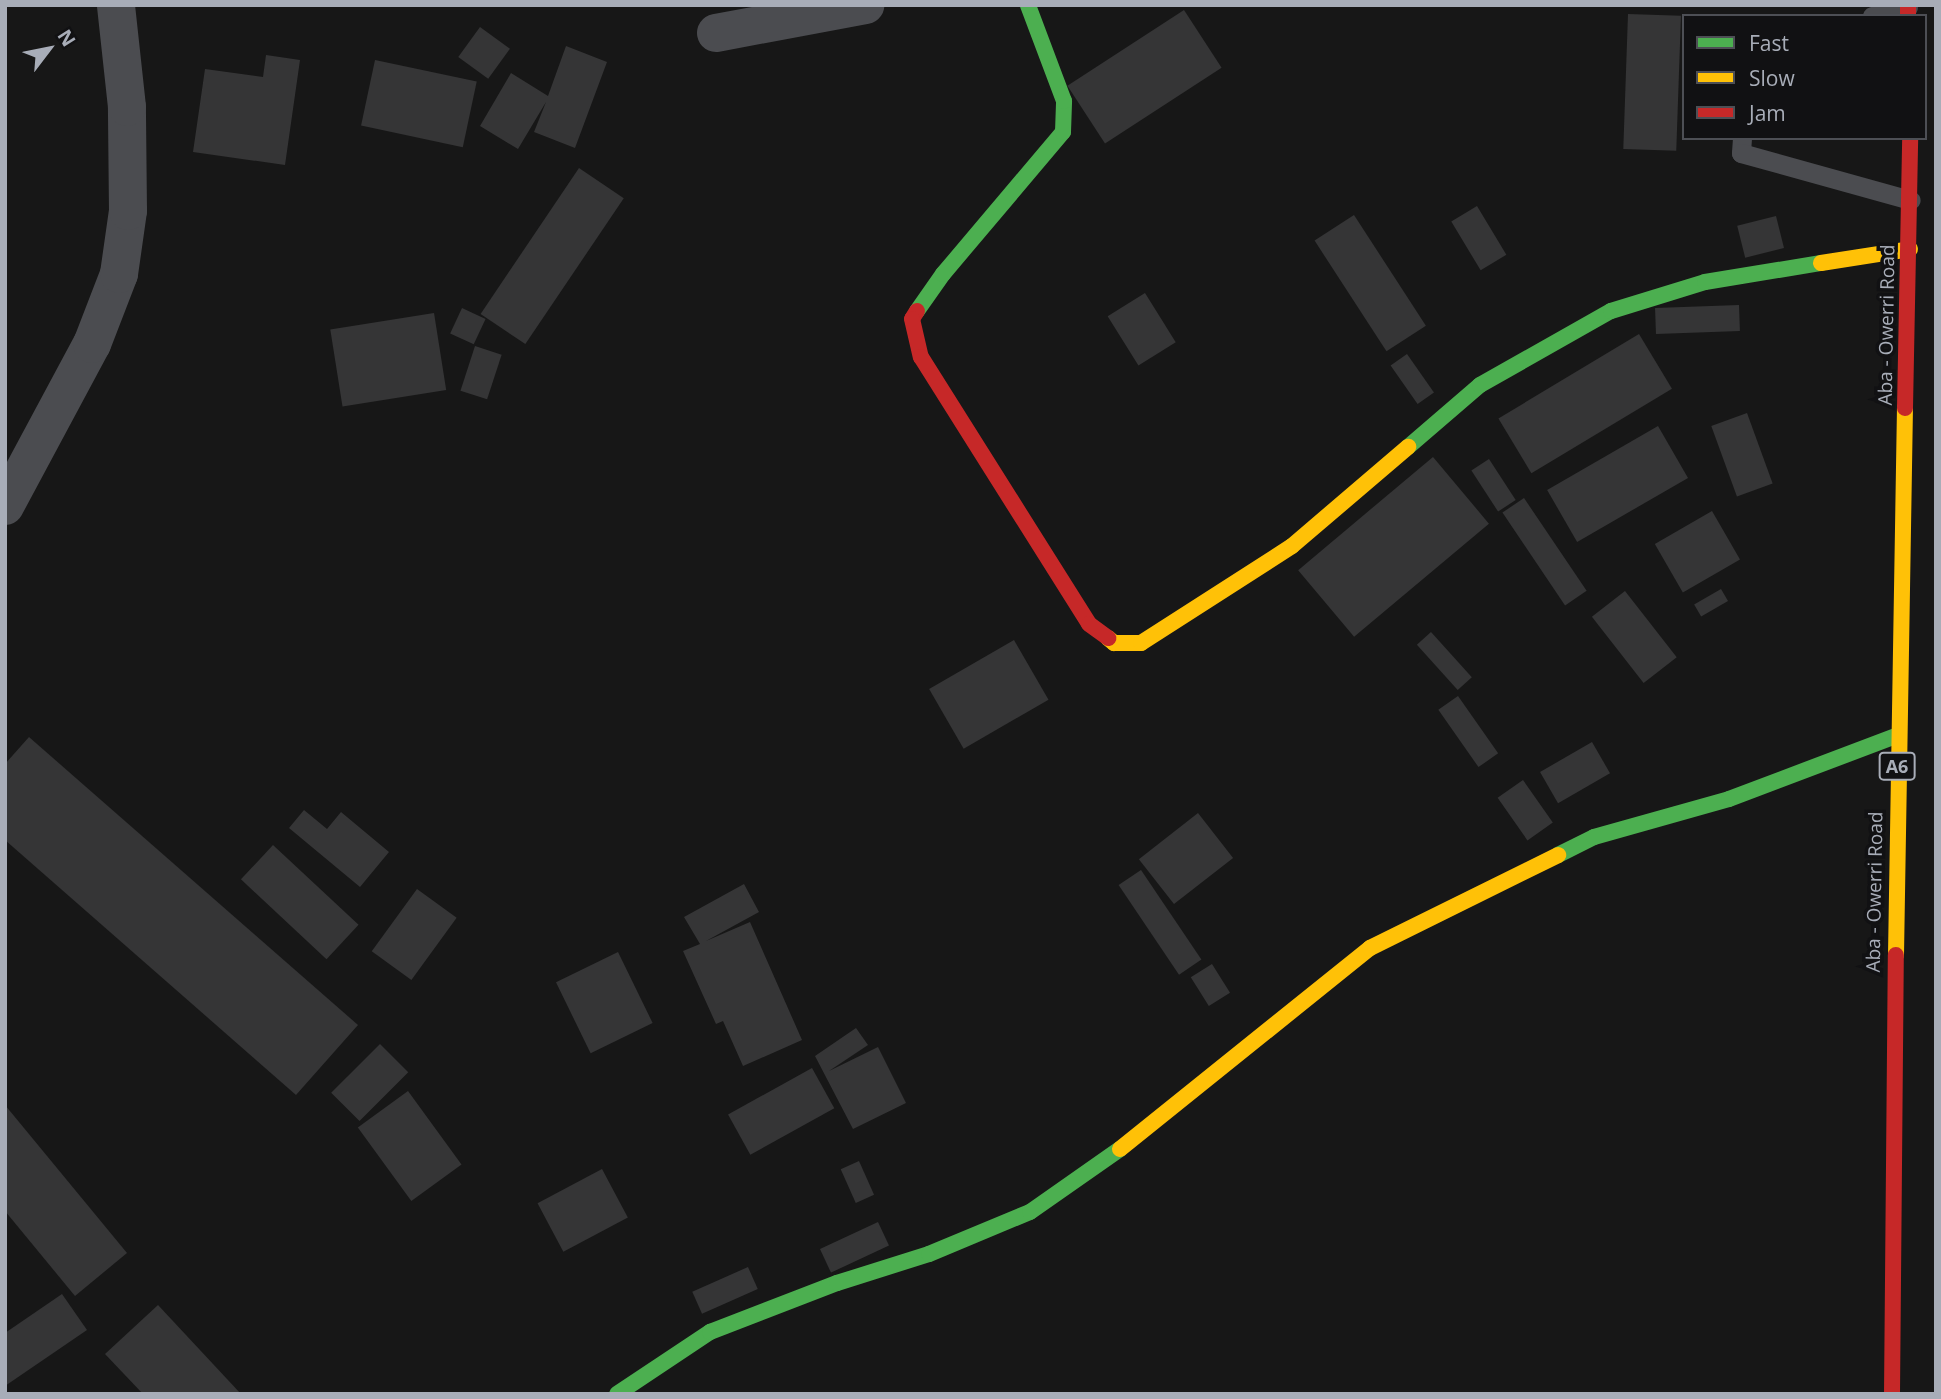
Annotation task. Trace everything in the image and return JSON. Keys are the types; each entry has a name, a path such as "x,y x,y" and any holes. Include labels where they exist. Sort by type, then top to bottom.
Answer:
{"main road":[{"path":"1028,5 1064,101 1063,132 943,274 912,319 921,357 1089,624 1114,643 1141,643 1292,546 1480,385 1611,311 1706,282 1910,249"},
{"name":"Aba - Owerri Road","path":"1892,1394 1898,735 1912,200 1910,140"},
{"path":"617,1394 710,1332 837,1283 929,1254 1030,1212 1082,1179 1370,948 1594,837 1729,799 1898,735"}],"street":[{"path":"5,506 92,344 119,274 128,211 127,107 116,5"},
{"path":"716,33 865,5"}],"lane":[{"path":"1882,14 1908,9"},
{"path":"1742,140 1741,153 1912,200"}],"building":[{"path":"1184,10 1222,68 1105,144 1067,86"},
{"path":"1628,14 1681,16 1676,151 1623,149"},
{"path":"480,27 510,49 488,79 458,57"},
{"path":"566,46 607,62 575,148 534,132 546,102 518,149 480,126 511,73 548,96"},
{"path":"266,55 300,60 285,165 193,152 205,69 263,77"},
{"path":"375,60 477,82 463,147 361,126"},
{"path":"579,168 624,198 525,344 481,314"},
{"path":"1477,206 1506,255 1481,270 1451,221"},
{"path":"1354,215 1426,326 1386,351 1315,241"},
{"path":"1776,216 1784,248 1745,258 1737,226"},
{"path":"1145,293 1176,342 1138,366 1108,316"},
{"path":"1739,305 1740,331 1656,334 1655,308"},
{"path":"462,308 486,319 474,344 450,333"},
{"path":"434,313 446,390 342,406 330,329"},
{"path":"1639,334 1672,389 1531,473 1498,418"},
{"path":"475,346 502,355 487,399 460,391"},
{"path":"1407,354 1434,393 1418,404 1391,365"},
{"path":"1747,413 1773,483 1737,496 1711,426"},
{"path":"1658,426 1688,478 1577,542 1547,490"},
{"path":"1433,457 1489,524 1354,637 1298,570"},
{"path":"1489,459 1516,500 1498,512 1471,470"},
{"path":"1524,498 1587,591 1565,605 1502,513"},
{"path":"1712,511 1740,559 1683,592 1655,544"},
{"path":"1721,589 1728,601 1701,617 1694,604"},
{"path":"1625,591 1677,657 1644,683 1592,617"},
{"path":"1431,632 1472,677 1458,690 1417,645"},
{"path":"1014,640 1048,700 964,749 929,689"},
{"path":"1458,696 1498,753 1478,767 1438,710"},
{"path":"29,737 358,1025 296,1095 5,840 5,764"},
{"path":"1592,742 1610,773 1558,803 1540,772"},
{"path":"1523,780 1553,823 1527,840 1498,798"},
{"path":"304,810 327,829 341,812 389,852 360,887 289,828"},
{"path":"1198,813 1233,858 1174,904 1139,859"},
{"path":"273,845 359,925 327,959 241,879"},
{"path":"1141,870 1201,960 1179,975 1119,885"},
{"path":"744,884 759,912 706,941 750,922 802,1040 743,1066 723,1021 716,1024 683,951 700,944 684,917"},
{"path":"417,889 457,918 411,980 372,951"},
{"path":"618,952 653,1023 591,1053 556,982"},
{"path":"1212,964 1230,993 1209,1006 1191,977"},
{"path":"856,1028 868,1045 829,1071 878,1047 906,1103 853,1129 815,1056"},
{"path":"380,1044 408,1072 359,1121 331,1093"},
{"path":"812,1068 834,1108 750,1155 728,1115"},
{"path":"408,1091 461,1165 411,1201 358,1127"},
{"path":"5,1105 127,1253 75,1296 5,1211"},
{"path":"859,1161 874,1195 856,1203 841,1169"},
{"path":"602,1169 628,1218 563,1252 538,1203"},
{"path":"878,1222 889,1246 831,1273 820,1249"},
{"path":"748,1267 758,1289 702,1314 692,1292"},
{"path":"62,1294 87,1330 5,1386 5,1333"},
{"path":"158,1305 241,1394 143,1394 105,1354"}],"traffic: fast":[{"path":"917,311 943,274 1063,132 1064,101 1028,5"},
{"path":"1408,447 1480,385 1611,311 1705,282 1821,263"},
{"path":"1558,855 1594,837 1729,799 1898,735"},
{"path":"617,1394 710,1332 837,1283 929,1254 1030,1212 1120,1149"}],"traffic: slow":[{"path":"1821,263 1910,249"},
{"path":"1896,955 1905,408"},
{"path":"1108,638 1114,643 1141,643 1292,546 1408,447"},
{"path":"1120,1149 1370,948 1558,855"}],"traffic: jam":[{"path":"1908,5 1908,14"},
{"path":"1905,408 1910,140"},
{"path":"917,311 912,319 921,357 1089,624 1108,638"},
{"path":"1892,1394 1896,955"}]}
